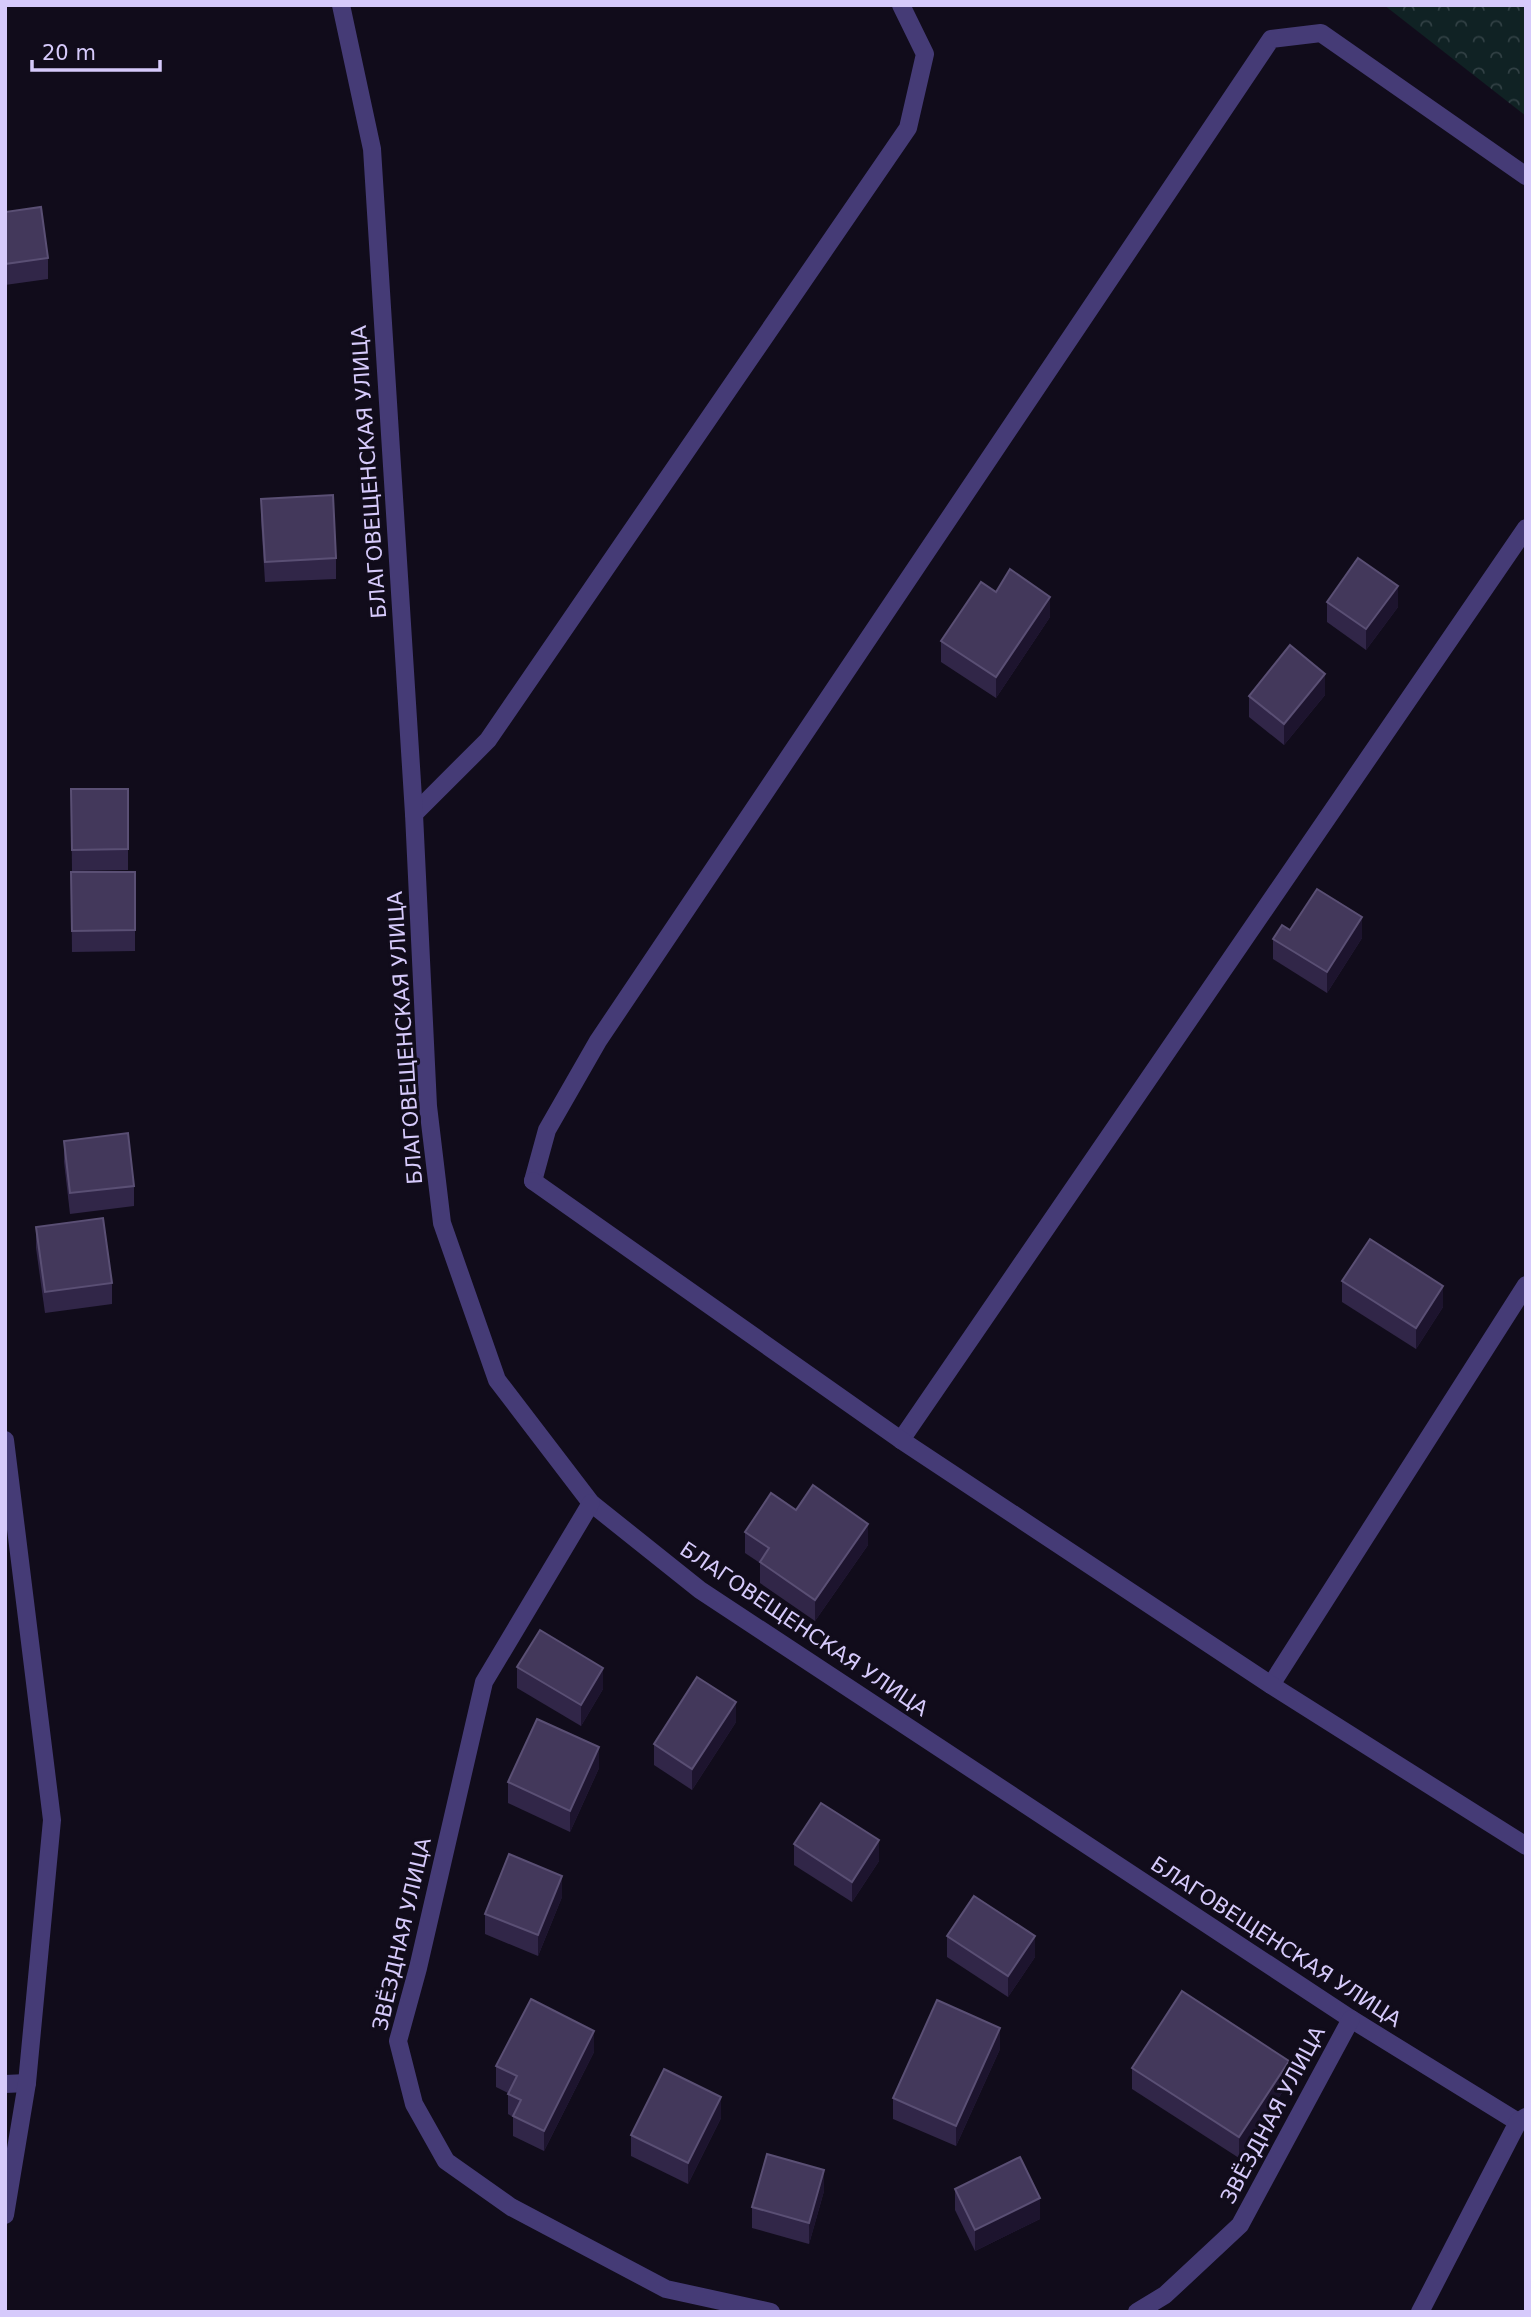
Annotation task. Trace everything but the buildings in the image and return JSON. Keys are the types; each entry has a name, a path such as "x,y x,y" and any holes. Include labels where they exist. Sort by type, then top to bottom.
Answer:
{"street":[{"name":"БЛАГОВЕЩЕНСКАЯ УЛИЦА","path":"341,5 372,149 414,814 428,1106 442,1223 497,1380 591,1503 699,1590 1350,2019 1522,2120"},
{"path":"414,814 488,740 908,128 925,54 901,5"},
{"path":"1526,176 1321,33 1271,39 598,1041 547,1130 533,1181 901,1440 1271,1685 1526,1846"},
{"path":"901,1440 1526,527"},
{"path":"1271,1685 1526,1285"},
{"path":"5,1440 52,1819 27,2083 5,2215"},
{"name":"ЗВЁЗДНАЯ УЛИЦА","path":"591,1503 484,1682 418,1968 398,2041 414,2104 446,2161 511,2207 666,2289 771,2312"},
{"name":"ЗВЁЗДНАЯ УЛИЦА","path":"1137,2312 1165,2295 1240,2225 1350,2019"},
{"path":"5,2084 27,2083"},
{"path":"1420,2312 1522,2120"}],"green space":[{"path":"1384,5 1526,5 1526,116"}]}
